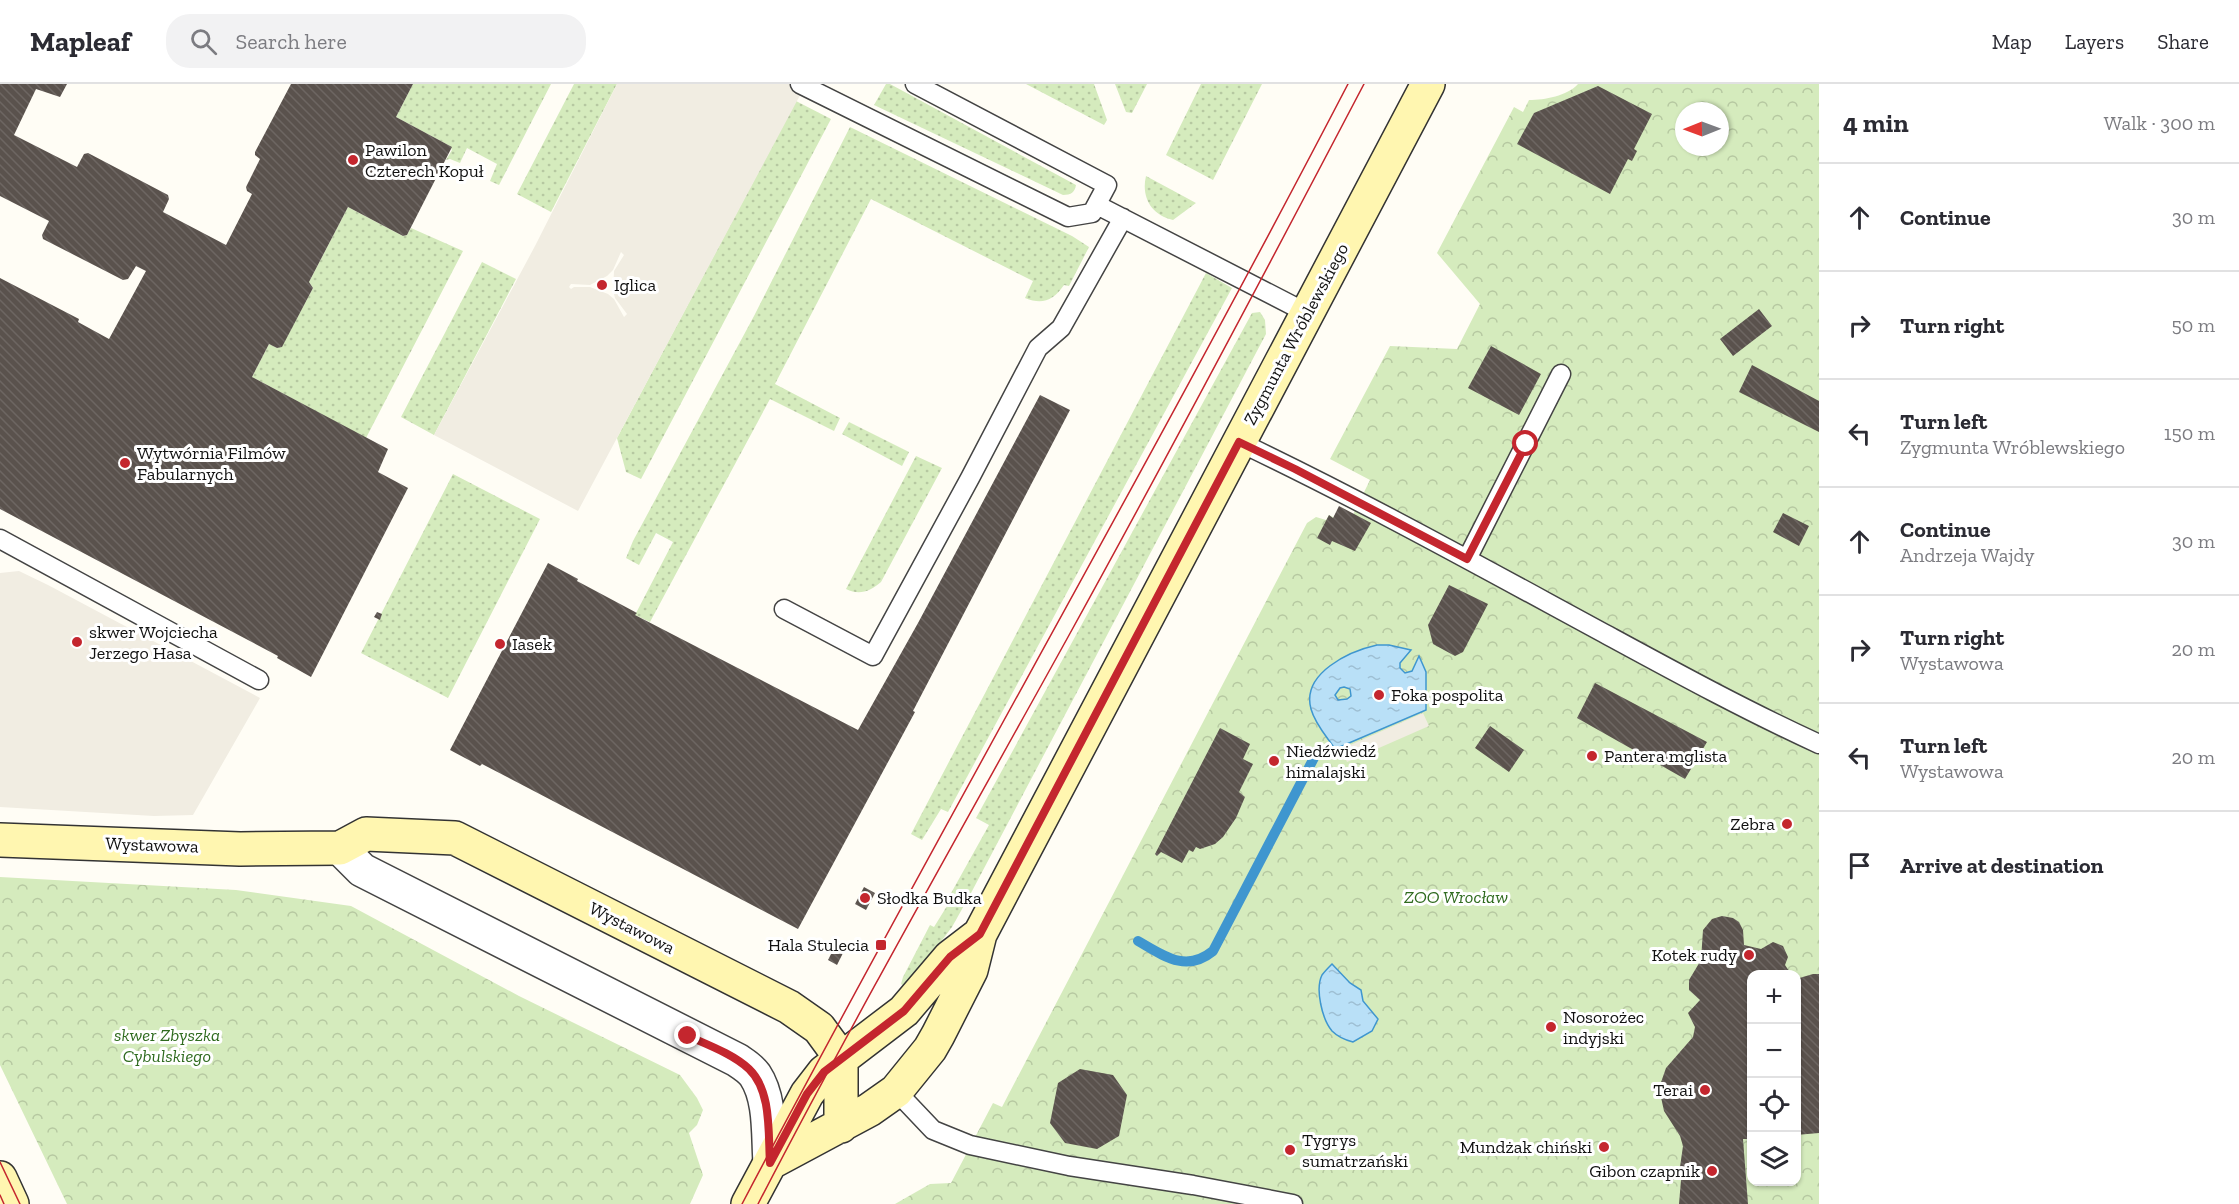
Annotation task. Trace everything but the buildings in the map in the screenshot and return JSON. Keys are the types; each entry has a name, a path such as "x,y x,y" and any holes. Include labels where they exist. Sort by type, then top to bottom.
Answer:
{"main road":[{"name":"Zygmunta Wróblewskiego","path":"770,1163 869,1110 896,1091 930,1049 971,970 980,934 1428,84"},
{"name":"Wystawowa","path":"0,840 240,849 340,848 366,834 446,836 464,841 789,1007 819,1028 841,1058"},
{"name":"Zygmunta Wróblewskiego","path":"748,1204 807,1094 824,1072 904,1011 950,957 980,934"},
{"path":"841,1058 841,1126"},
{"path":"0,1178 12,1204"}],"street":[{"path":"340,848 362,870 638,1009 737,1060 748,1068 759,1082 766,1109 770,1163"}],"lane":[{"path":"800,84 1068,217 1092,213 1107,185 915,84"},
{"path":"1097,204 1307,313"},
{"path":"784,609 873,656 1038,348 1061,328 1123,218"},
{"path":"1467,559 1561,374"},
{"path":"1239,442 1467,559 1748,711 1819,744"},
{"path":"0,539 259,680"},
{"path":"896,1091 933,1130 970,1145 1069,1166 1193,1185 1293,1204"}],"green space":[{"path":"413,84 551,84 499,185 490,181 497,164 467,148 460,163 450,159 446,160 452,150 450,146 396,117"},
{"path":"574,84 617,84 551,212 517,194"},
{"path":"886,84 890,84 1076,185 1075,190 1063,195 874,105"},
{"path":"1026,84 1094,84 1107,120 1104,125"},
{"path":"1115,84 1147,84 1132,113 1126,112"},
{"path":"1201,84 1262,84 1213,180 1166,155"},
{"name":"ZOO Wrocław","path":"1578,84 1819,84 1819,1204 895,1204 930,1184 951,1183 993,1103 1002,1107 1307,523 1316,517 1326,520 1329,515 1348,525 1370,480 1330,459 1390,346 1457,349 1480,304 1437,253 1514,107 1523,112 1529,100 1568,92"},
{"path":"796,101 831,119 641,479 626,472 617,438"},
{"path":"850,127 1072,236 1089,247 1069,286 1064,285 1056,295 1047,300 1031,300 1025,298 1033,281 871,199 775,384 840,418 834,431 770,399 650,622 635,615 673,542 656,533 639,565 626,558 754,316"},
{"path":"1146,176 1196,203 1173,220 1165,218 1149,204 1145,191"},
{"path":"348,207 403,236 407,235 411,228 463,251 366,438 252,377 269,344 277,348 282,346 313,288 309,282"},
{"path":"482,262 516,279 434,435 401,417"},
{"path":"1206,273 1232,288 948,812 941,809 922,840 911,834"},
{"path":"1260,312 1265,320 1266,334 971,893 952,927 909,984 904,986 901,984 903,977 930,925 934,927 947,906 945,904 989,825 976,818 1252,313"},
{"path":"849,422 909,452 902,466 842,434"},
{"path":"916,456 942,468 881,582 865,592 846,589"},
{"path":"453,474 540,519 448,698 361,653"},
{"name":"skwer Zbyszka Cybulskiego","path":"0,877 236,890 351,906 519,996 680,1075 703,1110 697,1125 689,1133 703,1175 690,1204 67,1204 0,1065"}],"shaded area":[{"path":"617,84 806,84 578,511 434,435 535,246","holes":["621,252 624,255 614,271 613,290 615,298 627,314 624,317 614,299 608,294 590,287 571,289 569,287 571,284 590,285 607,276 613,270"]},
{"name":"skwer Wojciecha Jerzego Hasa","path":"19,571 260,698 193,815 154,816 0,807 0,573"},
{"path":"1423,713 1429,726 1347,762 1341,749"}],"water":[{"path":"1389,645 1411,650 1400,663 1400,668 1405,673 1412,671 1419,656 1426,672 1426,710 1335,749 1313,715 1310,696 1313,685 1330,666 1366,648","holes":["1340,688 1350,689 1351,696 1338,700 1335,695"]},
{"path":"1332,964 1350,983 1361,990 1363,1001 1378,1019 1372,1031 1353,1042 1332,1031 1323,1012 1319,996 1320,981 1322,975"}],"waterway":[{"path":"1138,941 1175,960 1194,961 1213,951 1316,754"}],"tram line":[{"path":"742,1204 1274,225 1348,84"},
{"path":"758,1204 872,990 1143,499 1364,84"},
{"path":"0,1162 20,1204"},
{"path":"0,1195 4,1204"}],"place":[{"name":"Pawilon Czterech Kopuł","path":"353,160"},
{"name":"Iglica","path":"602,285"},
{"name":"Wytwórnia Filmów Fabularnych","path":"125,463"},
{"name":"skwer Wojciecha Jerzego Hasa","path":"77,642"},
{"name":"Iasek","path":"500,644"},
{"name":"Foka pospolita","path":"1379,695"},
{"name":"Pantera mglista","path":"1592,756"},
{"name":"Niedźwiedź himalajski","path":"1274,761"},
{"name":"Zebra","path":"1787,824"},
{"name":"Słodka Budka","path":"865,898"},
{"name":"Hala Stulecia","path":"881,945"},
{"name":"Kotek rudy","path":"1749,955"},
{"name":"Nosorożec indyjski","path":"1551,1027"},
{"name":"Terai","path":"1705,1090"},
{"name":"Mundżak chiński","path":"1604,1147"},
{"name":"Tygrys sumatrzański","path":"1290,1150"},
{"name":"Gibon czapnik","path":"1712,1171"}],"route":[{"path":"688,1036 737,1060 754,1074 759,1082 766,1109 770,1163 807,1094 824,1072 904,1011 950,957 980,934 1239,442 1360,502 1467,559 1526,444"}]}
